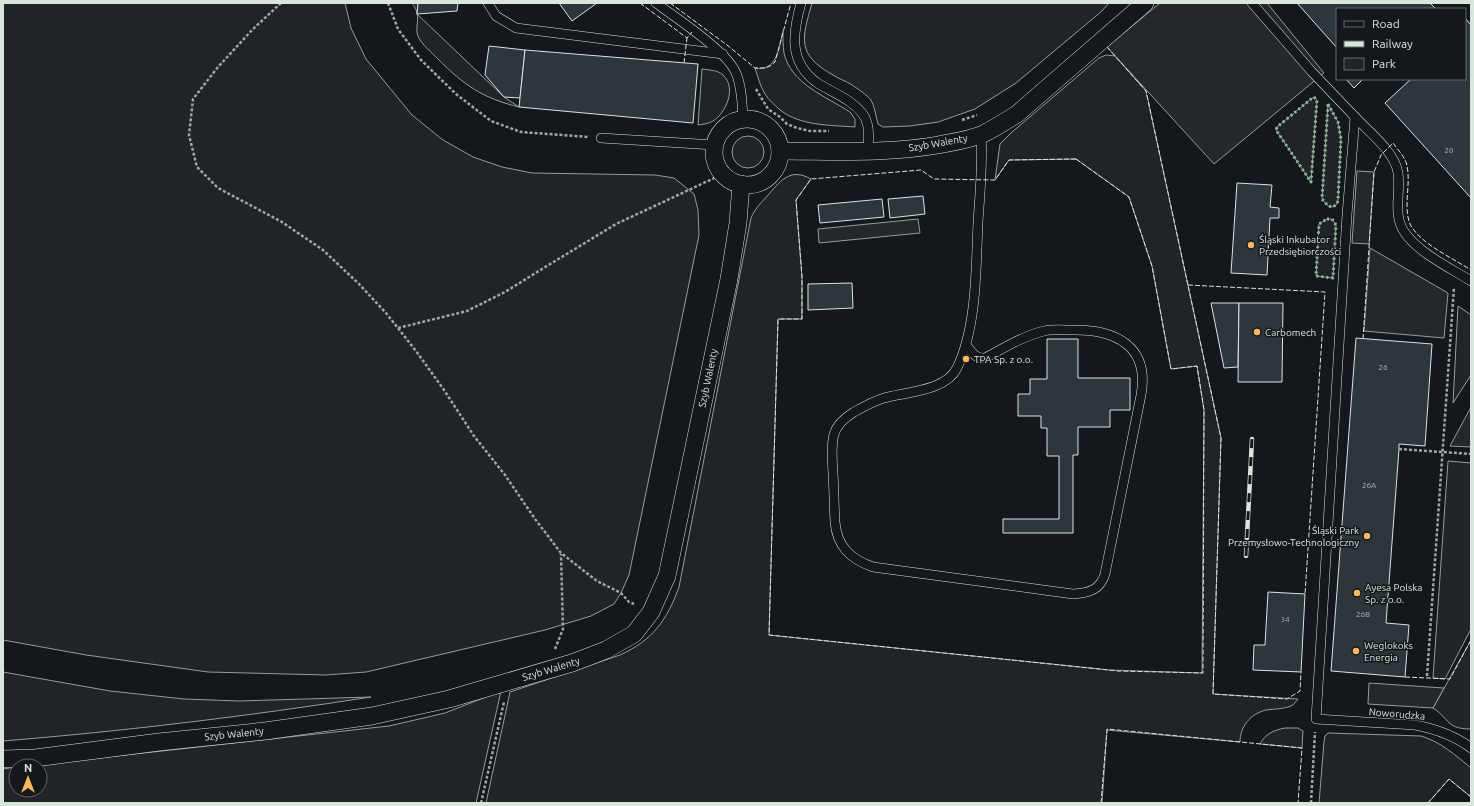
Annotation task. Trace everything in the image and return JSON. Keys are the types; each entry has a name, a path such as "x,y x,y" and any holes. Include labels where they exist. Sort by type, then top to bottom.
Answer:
{"street":[{"name":"Szyb Walenty","path":"780,151 868,151 917,148 955,142 981,134 998,126 1017,114 1145,3"},
{"path":"743,118 754,119 765,123 773,131 778,140 780,151 779,161 775,170 769,177 751,185 731,181 723,174 715,161 714,145 718,135 724,127 733,121 743,118"},
{"name":"Szyb Walenty","path":"3,759 34,758 158,742 265,731 372,716 449,699 572,663 606,650 634,634 651,612 667,576 729,279 738,223 741,184"}],"lane":[{"path":"488,3 496,16 516,28 723,54"},
{"path":"656,3 723,54 736,72 740,86 743,118"},
{"path":"802,3 796,22 794,45 800,64 815,81 839,94 859,109 867,122 868,151"},
{"path":"1252,3 1312,72 1386,149 1395,163 1398,172 1398,212 1400,224 1404,232 1412,242 1422,250 1471,281"},
{"path":"1316,720 1347,215 1355,117"},
{"path":"966,345 975,356 985,358 1021,339 1044,331 1082,329 1101,332 1115,338 1127,344 1136,354 1142,376 1141,395 1105,574 1102,582 1093,590 1073,594 872,567 859,562 850,555 839,540 836,528 832,454 834,433 838,426 847,416 866,406 883,399 934,387 951,378 957,368 966,345 974,296 982,166 981,134"},
{"path":"601,138 714,145"},
{"name":"Noworudzka","path":"1316,720 1429,727 1459,739 1471,748"}],"path":[{"path":"281,3 252,29 218,67 193,99 188,135 197,167 218,188 282,222 323,250 359,284 398,328 444,390 474,436 506,474 535,519 561,553 597,580 621,593 629,602 651,612"},
{"path":"388,3 398,29 421,60 456,94 491,121 521,132 601,138"},
{"path":"754,85 768,109 787,124 810,131 832,131"},
{"path":"957,122 978,114"},
{"path":"398,328 467,311 506,292 616,224 723,174"},
{"path":"1427,676 1455,271"},
{"path":"1399,449 1471,454"},
{"path":"546,671 563,629 561,553"},
{"path":"481,803 502,709"},
{"path":"1311,803 1316,720"}],"green space":[{"path":"3,3 345,3 351,28 366,59 412,115 443,140 473,157 502,167 532,173 655,175 674,178 694,194 698,210 699,235 629,575 614,604 591,616 545,630 366,672 326,675 208,672 86,655 3,640"},
{"path":"412,3 418,3 417,14 416,10"},
{"path":"812,3 1109,3 1102,11 1016,83 975,109 938,122 910,126 883,127 878,124 874,106 869,98 852,85 821,67 807,52 804,36"},
{"path":"417,14 504,97 519,107 484,95 465,83 447,68 427,48 418,36"},
{"path":"783,31 784,53 788,64 794,73 821,95 850,112 855,119 855,127 806,122 788,115 770,101 760,85 755,68 762,68 772,63 776,57"},
{"path":"1106,55 1115,56 1146,91 1221,438 1213,694 1298,699 1295,703 1288,707 1266,710 1255,715 1244,726 1240,736 1240,742 1107,730 1102,803 486,803 510,692 620,655 632,649 650,636 657,628 664,619 674,599 679,587 751,218 759,205 778,184 792,175 804,176 811,179 796,200 802,277 802,319 778,319 769,635 1110,670 1202,673 1204,410 1197,366 1171,369 1152,266 1129,197 1076,159 1009,160 995,180 1000,144 1099,58"},
{"path":"702,69 721,73 727,80 729,93 726,106 718,117 709,123 698,125"},
{"path":"1314,97 1317,100 1311,182 1276,130 1277,127"},
{"path":"1328,104 1338,122 1341,139 1338,200 1337,204 1333,207 1328,206 1322,199"},
{"path":"745,136 751,136 761,143 764,152 763,158 757,165 751,168 745,168 735,161 732,155 732,149 739,139"},
{"path":"1327,219 1332,219 1336,225 1333,278 1316,276 1319,224"},
{"path":"1458,306 1471,315 1471,375 1453,403"},
{"path":"1448,461 1471,463 1471,629 1445,679 1433,678"},
{"path":"1471,640 1471,729 1463,729 1449,723 1433,708"},
{"path":"3,672 110,691 184,699 239,701 371,697 95,733 3,741"},
{"path":"501,691 476,803 3,803 3,769 8,768 8,798 48,798 48,764 389,726 445,713"},
{"path":"1285,728 1298,728 1303,731 1302,748 1260,744 1270,733"},
{"path":"1328,733 1421,736 1435,742 1448,749 1471,768 1471,797 1449,779 1428,803 1319,803 1324,742 1325,736"}],"shaded area":[{"path":"1160,3 1267,3 1324,73 1214,164 1107,47"},
{"path":"1357,171 1374,172 1369,244 1352,243"},
{"path":"918,219 920,233 819,243 818,229"},
{"path":"1370,248 1448,293 1444,338 1364,331"},
{"path":"1471,407 1471,447 1450,446"},
{"path":"1369,683 1444,688 1433,708 1368,704"}],"building":[{"path":"418,3 458,3 457,11 417,14"},
{"path":"559,3 597,3 572,21"},
{"path":"1297,3 1430,3 1435,8 1336,8 1336,47"},
{"path":"1466,19 1471,25 1471,198 1385,103 1410,80 1466,80"},
{"path":"489,46 525,50 520,98 504,97 485,75"},
{"path":"525,50 698,64 693,123 519,107"},
{"path":"1347,80 1362,80 1354,88"},
{"name":"Śląski Inkubator Przedsiębiorczości","path":"1237,183 1272,185 1270,207 1279,208 1279,218 1270,218 1267,275 1231,273"},
{"path":"923,196 925,214 890,218 888,199"},
{"path":"882,199 884,217 820,223 818,205"},
{"path":"852,283 853,308 808,310 808,284"},
{"path":"1211,303 1239,303 1238,367 1224,368"},
{"path":"1239,303 1283,303 1282,382 1238,382"},
{"name":"Śląski Park Przemysłowo-Technologiczny","path":"1356,338 1432,344 1425,446 1399,444 1386,623 1409,625 1405,677 1331,671"},
{"path":"1047,339 1078,339 1078,378 1130,378 1130,410 1110,410 1110,427 1078,427 1078,455 1073,455 1073,533 1003,533 1003,519 1059,519 1059,456 1047,456 1047,428 1041,428 1041,416 1018,416 1018,394 1030,394 1030,379 1047,379"},
{"path":"1268,592 1305,594 1301,672 1253,670 1254,645 1265,645"}],"railway":[{"path":"1246,556 1252,439"}],"hedge":[{"path":"1314,97 1317,100 1311,182 1276,130 1277,127 1314,97"},
{"path":"1328,104 1338,122 1341,139 1338,200 1337,204 1333,207 1328,206 1322,199 1328,104"},
{"path":"1327,219 1332,219 1336,225 1333,278 1316,276 1319,224 1327,219"}],"fence":[{"path":"640,3 687,38 692,32"},
{"path":"670,3 727,45 755,68 765,68 775,62 791,3"},
{"path":"684,63 687,38"},
{"path":"1107,47 1146,91 1221,438 1213,694 1287,699 1300,691 1301,672"},
{"path":"1363,339 1374,172 1381,155 1393,143 1403,157 1407,166 1407,210 1410,224 1421,238 1471,270"},
{"path":"1076,159 1129,197 1152,266 1171,369 1197,366 1204,410 1203,673 1118,671 769,635 778,319 802,319 802,277 796,200 811,179 921,170 934,179 995,180 1009,160 1076,159"},
{"path":"1188,285 1325,292 1305,594"},
{"path":"1405,677 1450,679 1471,640"},
{"path":"1101,803 1107,729 1302,748 1298,803"},
{"path":"1428,803 1449,779 1471,797"}],"place":[{"name":"Śląski Inkubator Przedsiębiorczości","path":"1251,245"},
{"name":"Carbomech","path":"1257,332"},
{"name":"TPA Sp. z o.o.","path":"966,359"},
{"name":"Śląski Park Przemysłowo-Technologiczny","path":"1367,536"},
{"name":"Ayesa Polska Sp. z o.o.","path":"1357,593"},
{"name":"Weglokoks Energia","path":"1356,651"}]}
